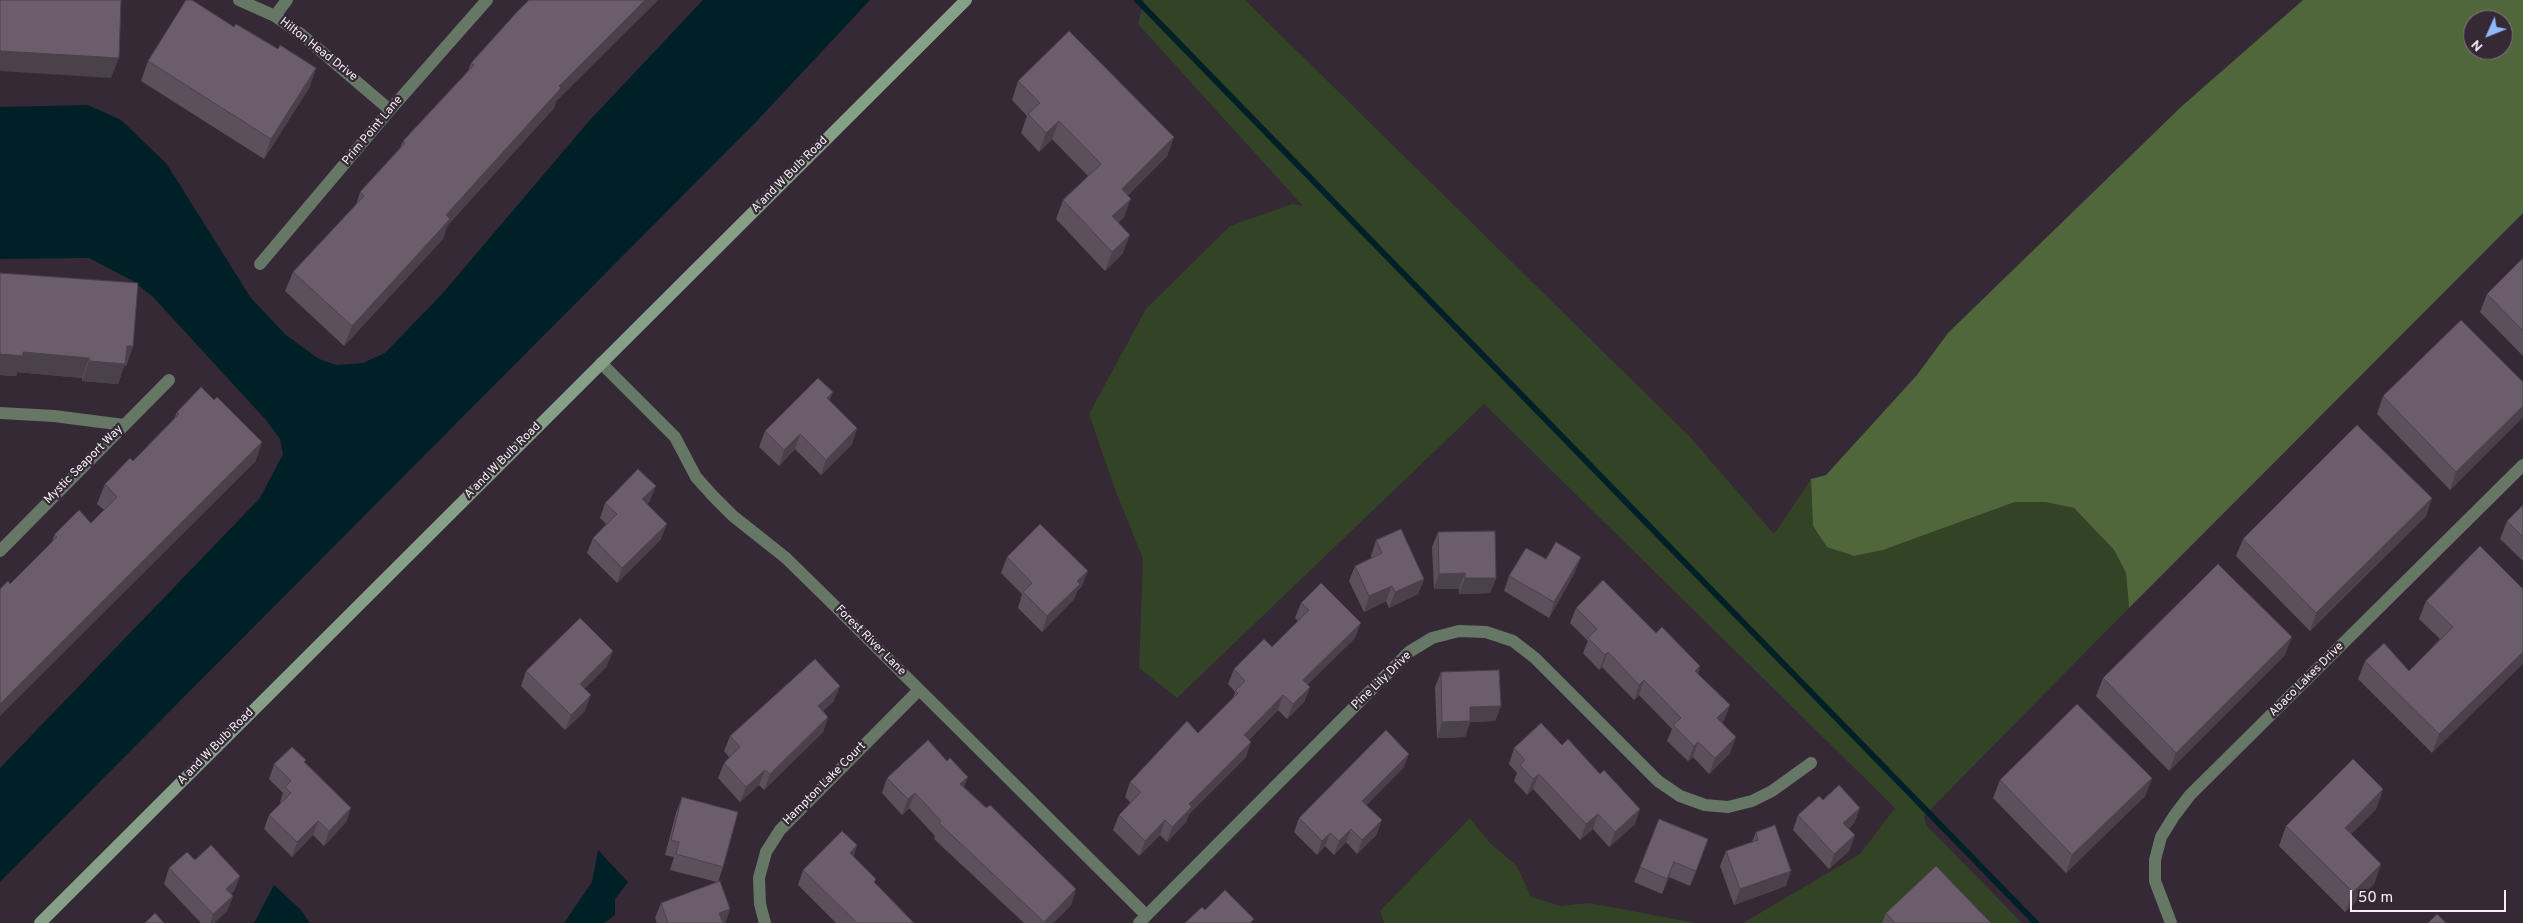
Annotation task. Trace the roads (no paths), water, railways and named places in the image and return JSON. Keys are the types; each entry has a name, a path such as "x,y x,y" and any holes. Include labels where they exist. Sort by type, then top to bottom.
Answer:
{"street":[{"name":"Hilton Head Drive","path":"240,0 275,16 325,54 390,110"},
{"path":"275,16 287,0"},
{"name":"A and W Bulb Road","path":"40,923 966,0"},
{"name":"Prim Point Lane","path":"260,264 482,2"},
{"name":"Forest River Lane","path":"601,363 676,437 696,477 713,496 733,516 786,558 919,690 1143,919"},
{"name":"Mystic Seaport Way","path":"0,551 169,380"},
{"path":"0,413 54,416 124,425"},
{"name":"Abaco Lakes Drive","path":"2171,923 2155,881 2155,860 2162,837 2174,816 2190,795 2523,465"},
{"name":"Pine Lily Drive","path":"1143,919 1409,652 1432,638 1459,631 1486,632 1512,641 1535,658 1658,781 1680,796 1705,805 1728,807 1752,801 1772,792 1811,763"},
{"name":"Hampton Lake Court","path":"766,923 760,904 759,878 766,852 780,830 919,690"}],"water":[{"path":"703,0 870,0 755,123 0,882 0,768 260,498 283,454 280,439 266,420 153,297 133,281 89,258 0,259 0,107 88,105 121,120 166,163 251,298 286,335 319,359 337,365 363,363 385,353 442,294 589,121"},
{"path":"598,850 628,882 615,899 615,915 604,923 564,923 592,882"},
{"path":"274,885 301,910 310,923 254,923"}],"waterway":[{"path":"1137,0 2036,923"}]}
